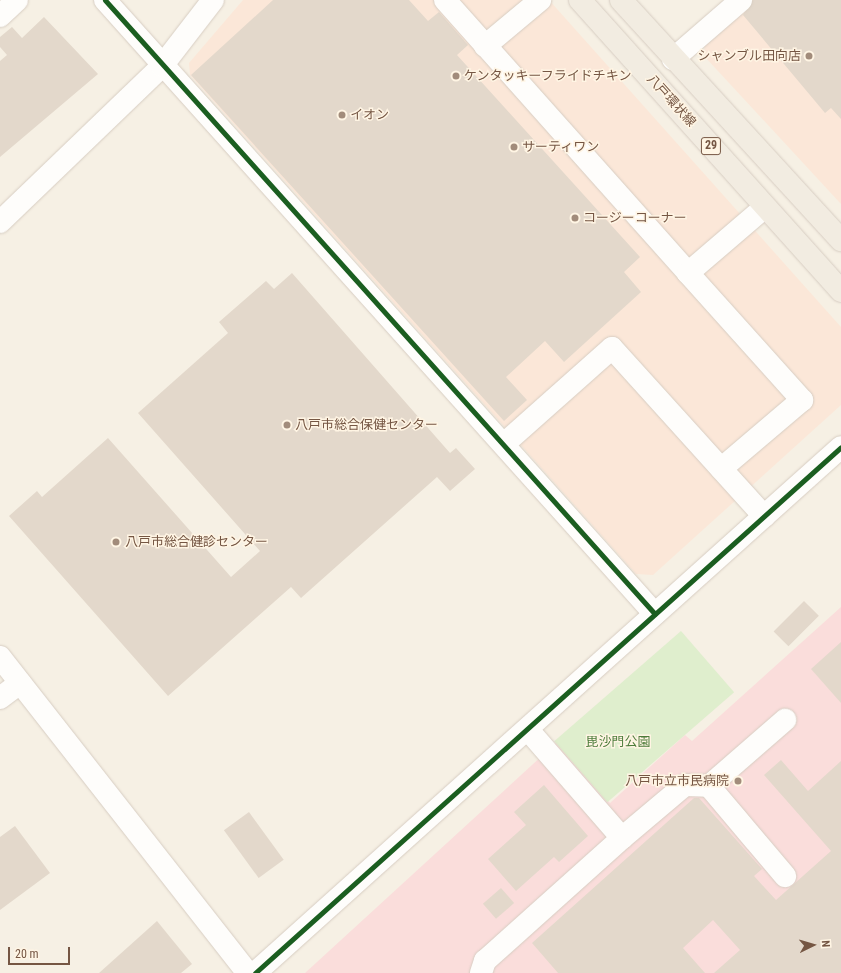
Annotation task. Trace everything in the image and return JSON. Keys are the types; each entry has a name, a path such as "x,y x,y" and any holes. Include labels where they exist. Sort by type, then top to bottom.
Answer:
{"main road":[{"name":"八戸環状線","path":"580,0 841,291"},
{"name":"29","path":"621,0 673,59 841,240"}],"street":[{"path":"0,16 17,0"},
{"path":"105,0 162,66 505,443 655,614"},
{"path":"0,222 162,66 213,0"},
{"path":"445,0 802,400 721,469"},
{"path":"485,46 540,0"},
{"path":"673,59 741,0"},
{"path":"688,273 765,207"},
{"path":"505,443 612,348 764,516"},
{"path":"255,973 528,730 841,447"},
{"path":"0,657 248,973"},
{"path":"0,698 20,682"},
{"path":"481,973 485,961 622,838 685,785 709,786 785,720"},
{"path":"528,730 622,838"},
{"path":"709,786 785,876"}],"shaded area":[{"path":"243,0 549,0 841,327 841,405 653,575 636,574 190,75 189,63"},
{"path":"753,0 841,0 841,204 705,57 704,43"},
{"name":"八戸市立市民病院","path":"841,607 841,973 305,973 556,743 610,803 685,735 692,741"}],"green space":[{"name":"毘沙門公園","path":"681,631 734,692 607,802 554,741"}],"building":[{"path":"273,0 409,0 428,21 439,12 468,45 457,55 640,257 624,272 641,292 564,362 545,341 506,377 527,400 504,421 191,75"},
{"name":"シャンブル田向店","path":"753,0 841,0 841,119 831,108 825,113 743,15"},
{"path":"44,17 98,74 0,157 0,61 7,55 0,47 0,37 12,27 22,38"},
{"name":"八戸市総合保健センター","path":"292,273 450,453 456,448 475,469 450,491 437,477 301,598 291,587 168,696 9,516 37,491 42,497 108,438 231,577 260,551 138,413 228,333 219,322 266,281 274,289"},
{"path":"804,601 819,616 788,646 774,631"},
{"path":"841,642 841,703 811,669"},
{"name":"八戸市立市民病院","path":"781,760 808,791 841,761 841,973 714,973 740,950 713,920 683,948 705,973 558,973 532,943 694,798 699,798 762,869 754,876 776,900 831,851 764,775"},
{"path":"544,785 588,836 559,862 554,857 516,891 488,859 526,825 514,812"},
{"path":"249,812 284,860 259,878 224,830"},
{"path":"15,826 50,873 0,910 0,837"},
{"path":"501,888 514,903 496,919 483,904"},
{"path":"157,921 192,964 181,973 99,973"}],"cycle path":[{"path":"105,0 655,614"},
{"path":"255,973 841,447"}],"place":[{"name":"シャンブル田向店","path":"809,56"},
{"name":"ケンタッキーフライドチキン","path":"456,76"},
{"name":"イオン","path":"342,115"},
{"name":"サーティワン","path":"514,147"},
{"name":"コージーコーナー","path":"575,218"},
{"name":"八戸市総合保健センター","path":"287,425"},
{"name":"八戸市総合健診センター","path":"116,542"},
{"name":"八戸市立市民病院","path":"738,781"}]}
